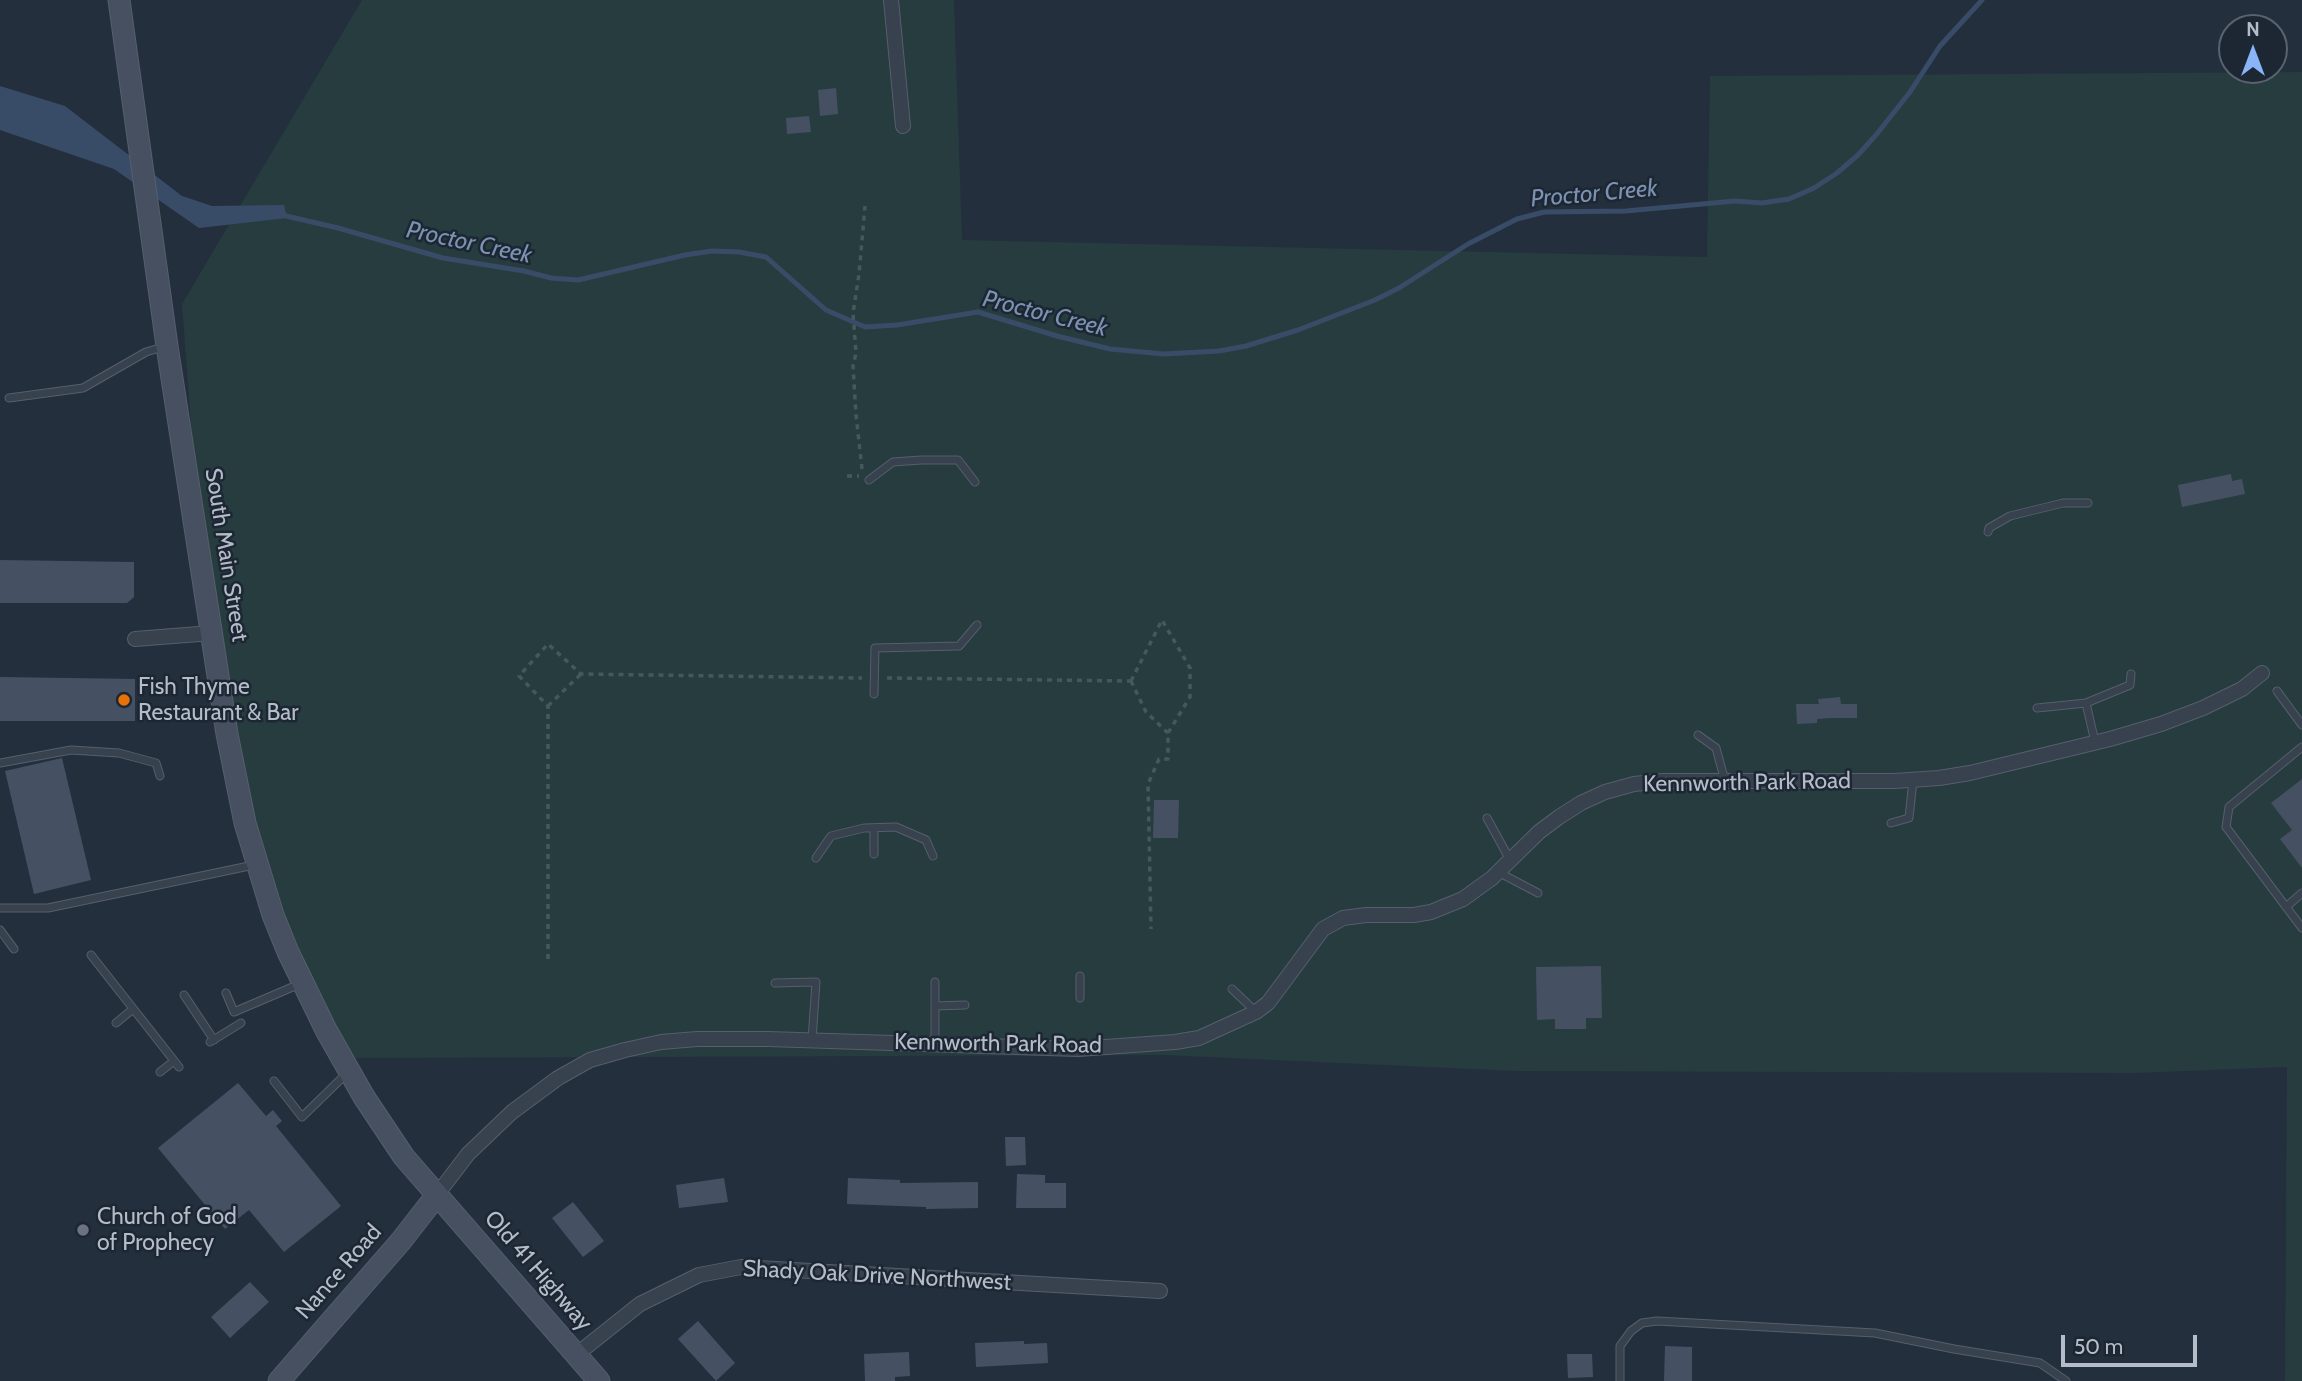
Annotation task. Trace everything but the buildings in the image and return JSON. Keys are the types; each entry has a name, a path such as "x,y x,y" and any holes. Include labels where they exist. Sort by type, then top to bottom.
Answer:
{"main road":[{"name":"South Main Street","path":"119,0 167,346 230,747 245,823 273,915 303,982 364,1097 404,1157 436,1196"},
{"name":"Old 41 Highway","path":"436,1196 599,1381"},
{"name":"Nance Road","path":"279,1381 401,1241 436,1196"}],"street":[{"path":"891,0 903,126"},
{"path":"135,639 212,633"},
{"name":"Kennworth Park Road","path":"436,1196 468,1154 512,1112 558,1078 590,1060 661,1042 697,1039 1078,1049 1199,1038 1256,1012 1268,1003 1324,929 1343,918 1431,912 1463,899 1499,872 1539,831 1581,803 1605,792 1634,784 1663,781 1913,780 1970,773 2161,724 2242,689 2262,673"},
{"name":"Shady Oak Drive Northwest","path":"576,1355 640,1304 699,1275 741,1267 1160,1291"}],"lane":[{"path":"9,398 83,388 146,352 167,346"},
{"path":"870,480 892,462 958,460 975,482"},
{"path":"1988,532 1989,528 2010,516 2063,503 2088,503"},
{"path":"874,694 875,648 959,646 978,625"},
{"path":"2037,708 2085,703 2130,685 2131,674"},
{"path":"2277,691 2302,725"},
{"path":"2085,703 2095,743"},
{"path":"1698,736 1716,748 1725,781"},
{"path":"2302,747 2230,807 2226,827 2302,928"},
{"path":"0,763 71,750 119,753 156,762 160,776"},
{"path":"1891,823 1909,818 1913,780"},
{"path":"1487,818 1510,860"},
{"path":"816,858 831,836 864,828 896,827 926,840 933,856"},
{"path":"874,828 874,854"},
{"path":"0,908 48,908 258,864"},
{"path":"1499,872 1538,893"},
{"path":"2286,906 2302,893"},
{"path":"0,930 14,949"},
{"path":"91,955 177,1064 160,1072"},
{"path":"1080,976 1080,998"},
{"path":"226,993 234,1012 303,982"},
{"path":"775,982 816,982 812,1040"},
{"path":"935,982 935,1045"},
{"path":"1232,989 1256,1012"},
{"path":"184,995 212,1041 241,1023"},
{"path":"935,1006 965,1005"},
{"path":"116,1023 133,1009"},
{"path":"274,1081 302,1116 349,1071"},
{"path":"1620,1381 1620,1346 1631,1331 1642,1323 1657,1321 1875,1333 2040,1363 2066,1381"}],"path":[{"path":"847,476 862,477 853,366 856,353 853,313 865,206"},
{"path":"1131,681 1162,620 1191,668 1191,697 1168,733 1168,760 1158,760 1148,784 1151,929"},
{"path":"548,959 548,706 519,676 548,644 581,674 1131,681"},
{"path":"548,706 581,674"},
{"path":"1131,681 1146,712 1168,733"}],"green space":[{"path":"362,0 954,0 962,240 1707,257 1710,76 2218,73 2218,84 2288,84 2288,72 2302,72 2302,1381 2285,1381 2287,1067 2134,1073 1517,1071 1165,1055 354,1058 269,914 203,583 182,304"}],"water":[{"path":"0,86 65,106 182,196 212,206 284,205 287,218 199,228 114,169 0,130"}],"waterway":[{"name":"Proctor Creek","path":"282,215 443,258 551,278 578,280 685,255 712,251 739,252 766,257 826,310 865,327 897,325 978,312 1110,349 1164,354 1219,351 1246,346 1298,330 1375,300 1399,288 1468,244 1517,219 1544,212 1626,211 1735,201 1762,203 1789,199 1814,188 1837,173 1876,135 1910,92 1940,46 1982,0"}],"place":[{"name":"Fish Thyme Restaurant & Bar","path":"124,700"},
{"name":"Church of God of Prophecy","path":"83,1230"}]}
